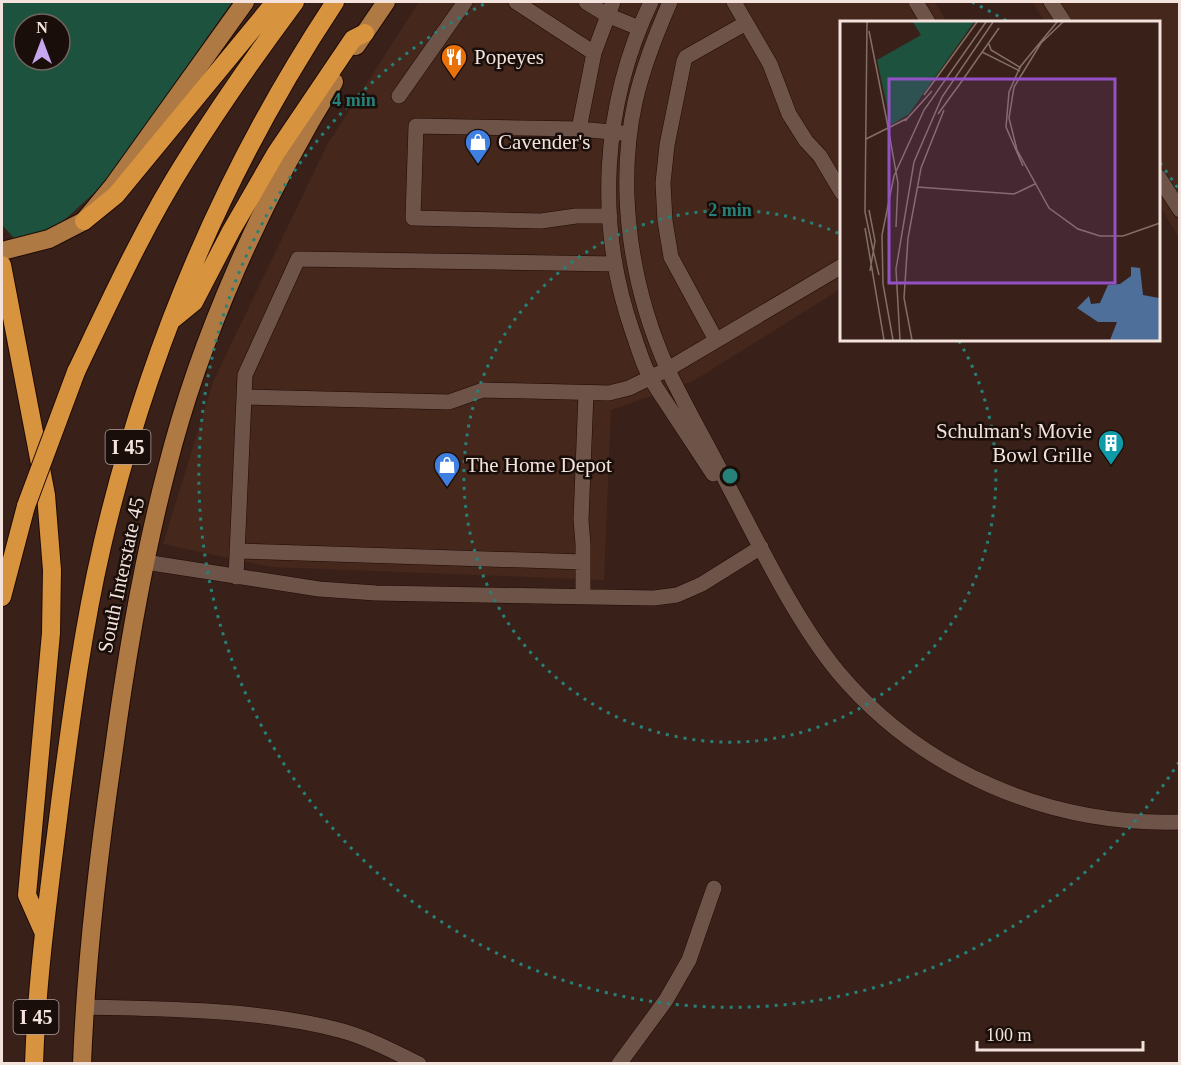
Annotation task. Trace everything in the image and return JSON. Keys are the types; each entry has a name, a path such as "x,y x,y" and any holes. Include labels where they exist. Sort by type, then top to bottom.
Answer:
{"highway":[{"path":"84,221 116,195 275,2"},
{"path":"2,597 26,506 76,372 128,264 184,162 257,53 295,2"},
{"name":"I 45","path":"34,1064 44,933 73,711 92,589 110,510 132,433 170,321 202,244 242,160 291,71 335,2"},
{"path":"170,321 194,302 231,231 276,153 353,39 365,33"},
{"path":"2,265 46,495 51,545 52,614 27,896 44,933"}],"main road":[{"path":"2,251 49,239 84,221 112,186 245,2"},
{"name":"South Interstate 45","path":"82,1064 84,1006 102,829 127,659 145,562 167,466 201,357 266,204 309,123 386,2"}],"street":[{"path":"399,96 465,2"},
{"path":"516,2 594,53"},
{"path":"585,2 610,8 639,28"},
{"path":"651,2 639,28 625,70 613,131 608,182 615,264 626,311 651,378 761,547"},
{"path":"670,2 653,42 638,92 631,135 627,202 634,262 646,311 668,369 802,620 837,671 881,716 927,751 987,785 1049,807 1103,818 1179,822"},
{"path":"734,2 770,64 789,114 806,141 820,156 840,190"},
{"path":"916,2 927,21"},
{"path":"1051,2 1063,21"},
{"path":"579,129 594,53 610,8"},
{"path":"716,340 671,256 664,221 663,183 667,145 686,57 746,22"},
{"path":"610,216 576,216 541,220 413,218 416,126 579,129 613,131 631,135"},
{"path":"1160,179 1179,210"},
{"path":"236,577 244,375 298,260 615,264"},
{"path":"244,397 449,402 483,390 609,393 629,388 668,369 840,267"},
{"path":"583,597 581,520 586,393"},
{"path":"145,562 319,589 376,593 654,598 677,595 702,584 761,547"},
{"path":"237,551 583,562"},
{"path":"620,1064 666,1000 689,960 714,888"},
{"path":"84,1006 283,1018 340,1030 418,1064"}],"shaded area":[{"path":"419,2 935,2 946,21 840,21 840,289 693,381 611,410 604,580 271,567 163,544 213,382 327,145"},
{"path":"1032,2 1179,2 1179,238 1160,206 1160,21 1044,21"}],"green space":[{"path":"2,2 232,2 104,184 61,223 30,237 14,238 3,226"}],"place":[{"name":"Popeyes","path":"454,80"},
{"name":"Cavender's","path":"478,165"},
{"name":"Schulman's Movie Bowl Grille","path":"1111,466"},
{"name":"The Home Depot","path":"447,488"}]}
